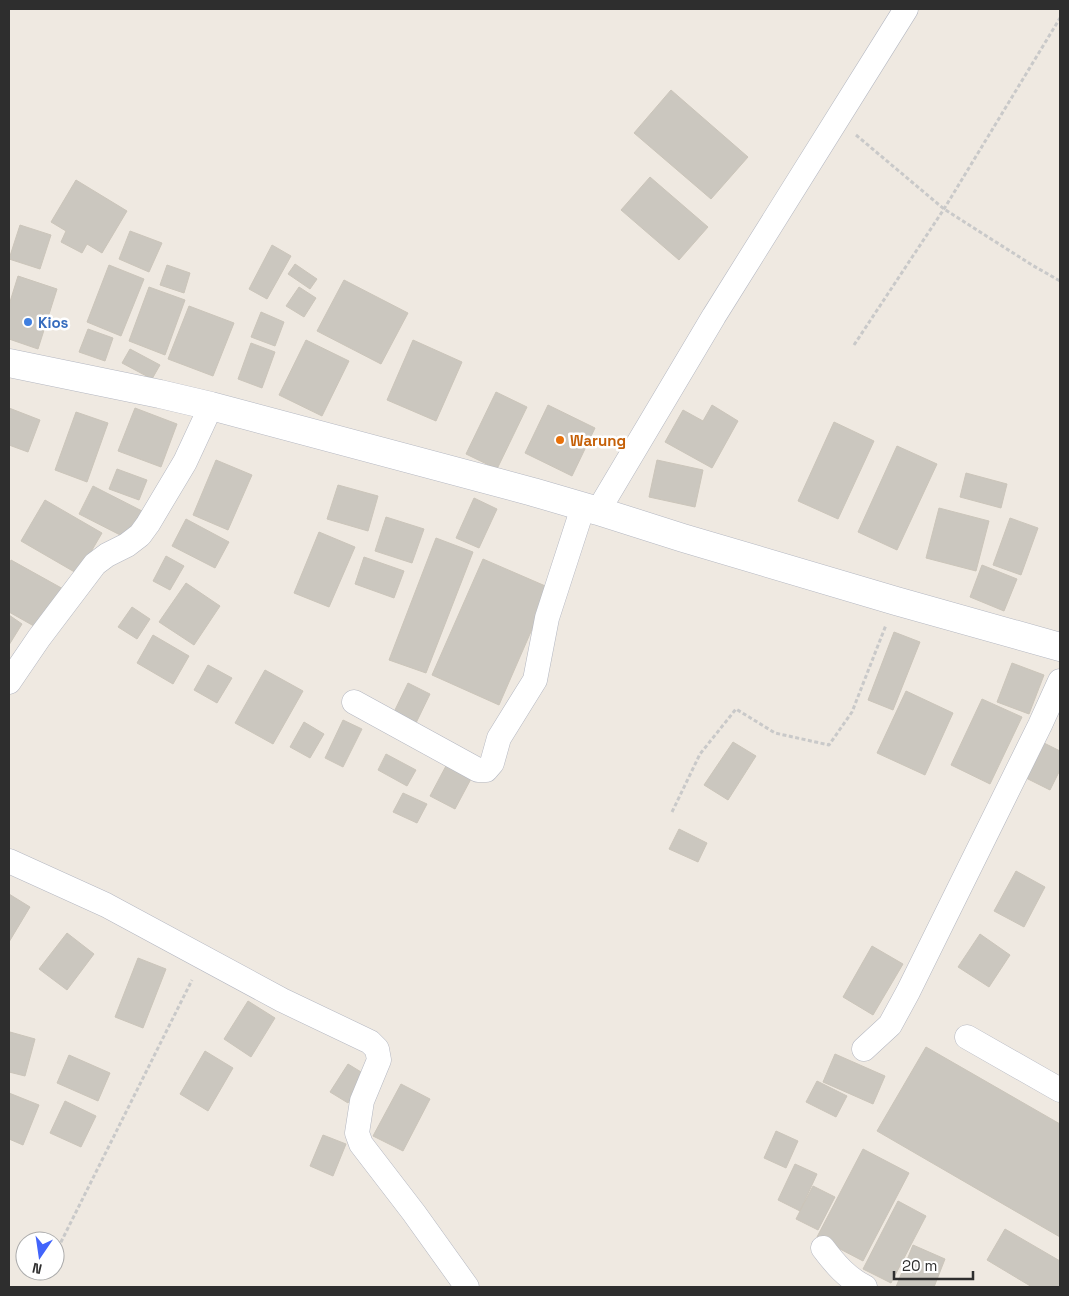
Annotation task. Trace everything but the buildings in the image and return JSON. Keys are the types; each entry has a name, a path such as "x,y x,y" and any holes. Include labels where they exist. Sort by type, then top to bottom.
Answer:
{"street":[{"path":"354,702 478,770 486,770 492,763 499,738 534,680 547,618 583,517 714,316 906,9"},
{"path":"9,363 212,406 514,487 583,517 683,538 1060,647"},
{"path":"9,682 39,638 95,564 140,535 185,462 212,406"},
{"path":"864,1049 890,1025 908,992 1060,681"},
{"path":"9,862 106,905 282,1000 370,1042 377,1049 379,1060 362,1100 357,1133 361,1144 467,1287"},
{"path":"967,1037 1060,1090"},
{"path":"824,1248 835,1264 854,1282 864,1287"}],"path":[{"path":"854,345 944,209 1060,18"},
{"path":"837,119 944,209 1060,281"},
{"path":"672,812 700,754 736,709 775,733 829,745 852,712 896,601"},
{"path":"65,1234 203,957"}],"place":[{"name":"Kios","path":"28,322"},
{"name":"Warung","path":"560,440"}]}
